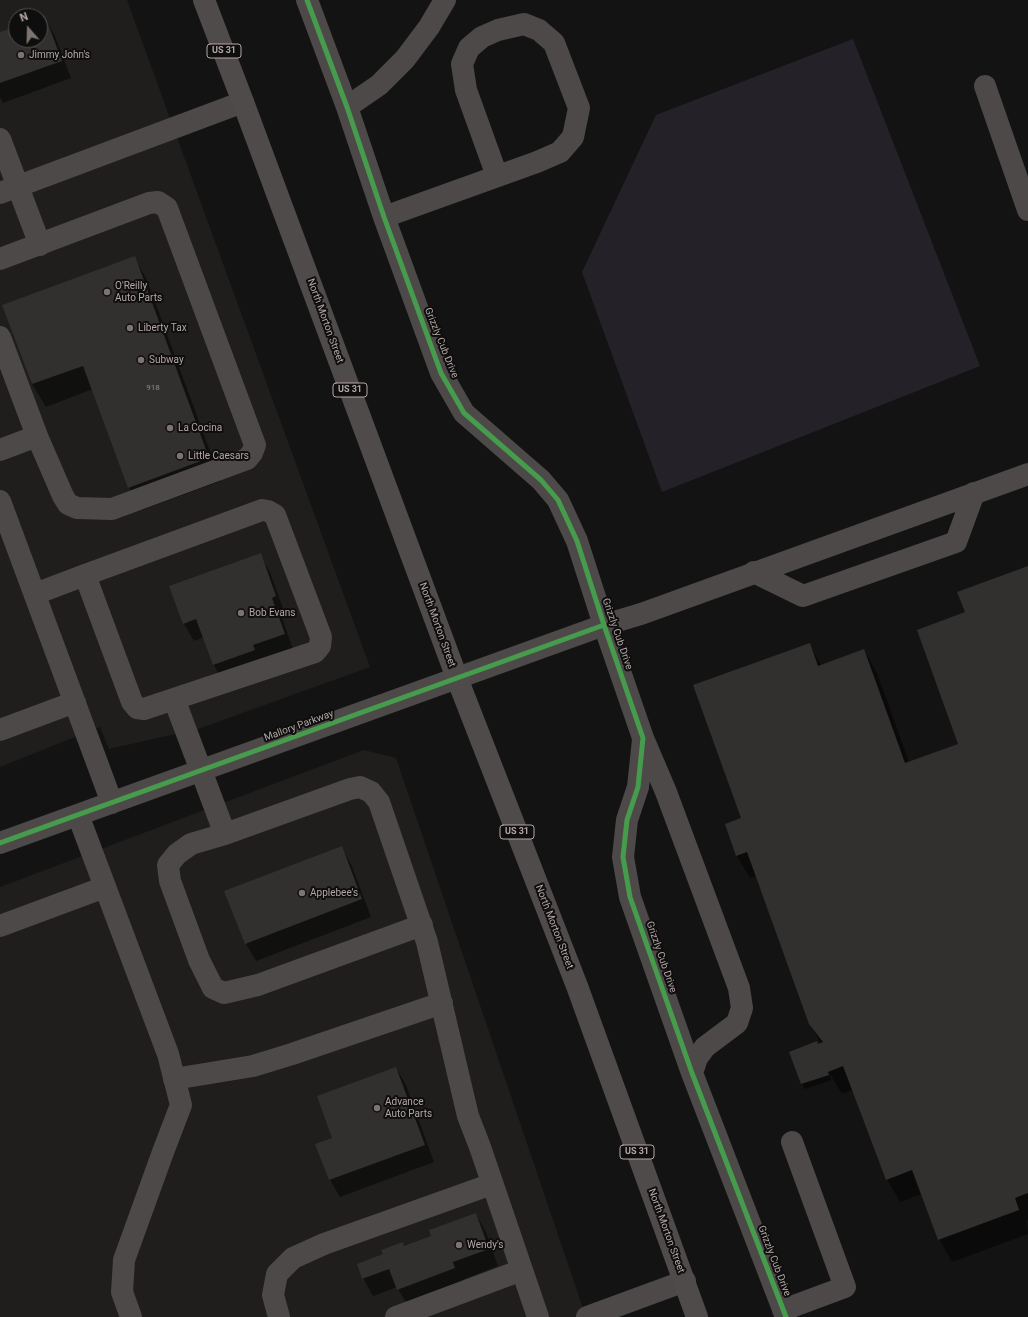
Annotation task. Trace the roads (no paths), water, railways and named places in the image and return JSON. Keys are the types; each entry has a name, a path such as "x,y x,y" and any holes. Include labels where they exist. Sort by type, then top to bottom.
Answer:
{"main road":[{"name":"North Morton Street","path":"204,0 244,102 457,678 577,986 697,1317"}],"street":[{"name":"Grizzly Cub Drive","path":"307,0 347,107 384,217 442,373 464,413 541,480 558,500 577,541 643,738 638,787 627,820 623,857 630,897 692,1074 785,1313"},
{"path":"347,107 379,85 405,59 429,27 446,0"},
{"path":"384,217 537,162 560,152 573,138 579,108 554,43 539,30 524,24 498,30 482,37 470,48 462,64 466,90 497,176"},
{"path":"985,86 1028,210"},
{"path":"9,190 244,102"},
{"path":"0,139 9,190 40,245"},
{"path":"0,259 149,203 158,202 167,208 255,445 252,453 247,459 112,509 77,508 68,504 63,496 38,436 0,337"},
{"path":"0,450 38,436"},
{"name":"Mallory Parkway","path":"0,844 604,625 641,614 1028,474"},
{"path":"754,572 802,596 956,542 974,493"},
{"path":"0,500 112,803"},
{"path":"35,594 85,575 262,510 268,511 275,515 320,637 320,646 315,652 144,709 137,708 132,702 85,575"},
{"path":"174,699 225,834"},
{"path":"0,730 75,702"},
{"path":"643,738 666,792 739,988 742,1008 737,1023 706,1047 697,1058 692,1074"},
{"path":"422,926 258,985 224,993 213,988 198,960 172,888 168,865 177,854 191,844 225,834 350,789 360,787 371,792 379,802 422,926 435,970 468,1116 538,1317"},
{"path":"78,816 168,1054 181,1105 124,1260 122,1292 131,1317"},
{"path":"0,926 105,887"},
{"path":"174,1079 253,1066 442,1002"},
{"path":"785,1313 845,1287 792,1142"},
{"path":"279,1317 273,1295 277,1274 293,1258 324,1244 492,1184"},
{"path":"396,1317 522,1270"},
{"path":"586,1317 684,1281"}],"place":[{"name":"Jimmy John's","path":"21,55"},
{"name":"O'Reilly Auto Parts","path":"107,292"},
{"name":"Liberty Tax","path":"130,328"},
{"name":"Subway","path":"141,360"},
{"name":"La Cocina","path":"170,428"},
{"name":"Little Caesars","path":"180,456"},
{"name":"Bob Evans","path":"241,613"},
{"name":"Applebee's","path":"302,893"},
{"name":"Advance Auto Parts","path":"377,1108"},
{"name":"Wendy's","path":"459,1245"}]}
